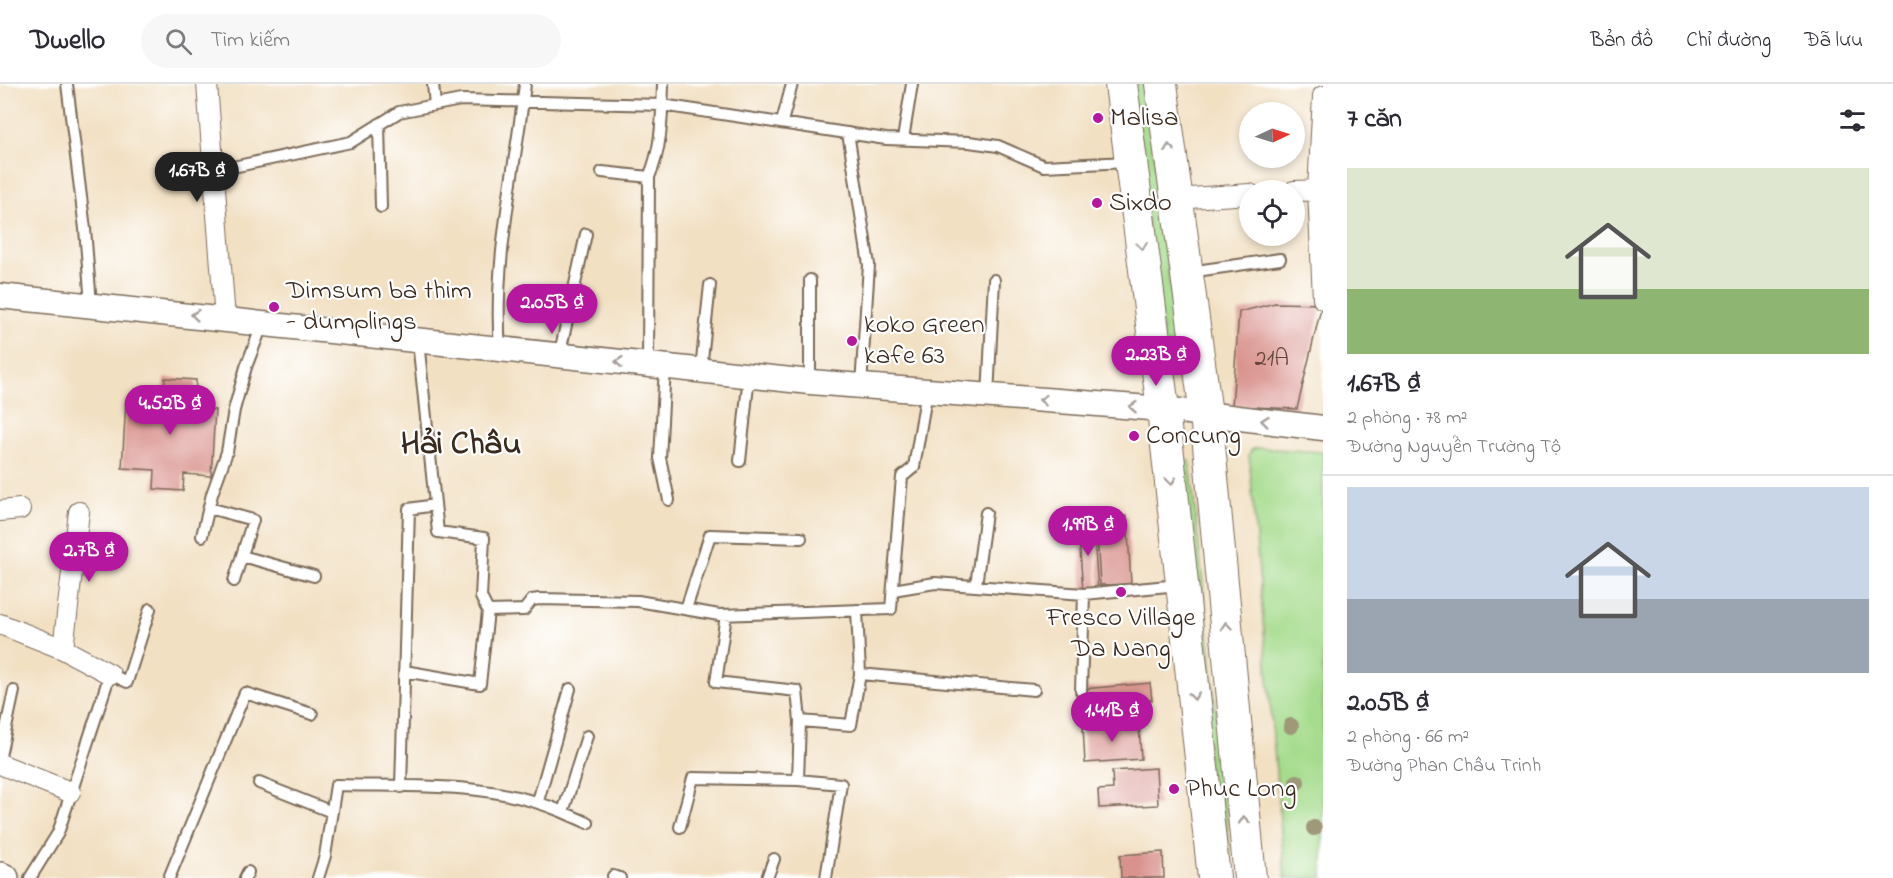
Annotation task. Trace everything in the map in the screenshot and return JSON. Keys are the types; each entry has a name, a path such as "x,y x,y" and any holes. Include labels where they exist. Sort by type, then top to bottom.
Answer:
{"main road":[{"path":"1121,84 1163,409 1214,878"},
{"path":"1161,84 1206,414 1250,878"},
{"path":"0,876 5,878"}],"street":[{"path":"207,84 225,319"},
{"path":"1323,96 1320,190 1323,299"},
{"path":"1175,199 1239,195"},
{"path":"0,296 91,304 559,357 701,369 810,382 1163,409 1323,428"},
{"path":"63,649 79,512"},
{"path":"0,624 63,649 110,674"},
{"path":"0,764 70,792"}],"lane":[{"path":"67,84 86,229 91,304"},
{"path":"434,84 435,105"},
{"path":"500,350 499,313 506,229 525,84"},
{"path":"663,84 659,143 656,162 649,177 660,458 669,500"},
{"path":"782,122 792,84"},
{"path":"903,139 912,84"},
{"path":"214,171 351,142 399,112 461,100 662,105 848,133 998,146 1044,166 1131,162"},
{"path":"379,124 381,207"},
{"path":"848,133 869,265 861,386"},
{"path":"602,172 649,177"},
{"path":"559,357 586,234"},
{"path":"1185,272 1280,259"},
{"path":"810,280 810,382"},
{"path":"988,396 994,280"},
{"path":"701,369 710,285"},
{"path":"202,536 227,452 234,410 246,367 263,323"},
{"path":"404,671 480,684 488,611 482,597 484,538 438,532 430,437 418,341"},
{"path":"740,461 749,375"},
{"path":"488,611 524,610 532,600 539,598 638,601 726,615 891,609 902,477 914,467 927,391"},
{"path":"401,787 409,509 435,505"},
{"path":"209,508 253,519 234,581"},
{"path":"976,585 986,513"},
{"path":"686,609 710,536 801,538"},
{"path":"242,556 314,576"},
{"path":"893,590 935,583 1084,594 1182,585"},
{"path":"1081,691 1084,594"},
{"path":"30,878 58,832 110,674 127,682 150,609"},
{"path":"800,721 851,725 860,674 857,610"},
{"path":"726,615 716,682 797,691 800,721 798,780"},
{"path":"860,674 1034,690"},
{"path":"538,801 570,689"},
{"path":"0,756 14,692"},
{"path":"169,878 245,693 312,714"},
{"path":"563,812 587,736"},
{"path":"680,827 693,778 798,780 841,784 826,878"},
{"path":"258,783 332,812"},
{"path":"318,878 325,856 336,785 486,789 538,801 588,823"},
{"path":"767,878 774,859"}],"green space":[{"path":"1129,84 1145,84 1177,344 1164,345"},
{"path":"1252,449 1323,452 1323,878 1285,878 1249,455"},
{"path":"1190,461 1233,878 1220,878 1177,462"}],"building":[{"path":"1275,303 1322,304 1297,409 1232,406 1239,312"},
{"path":"165,378 196,380 194,408 215,410 211,476 184,474 183,491 154,489 155,470 122,468 126,401 163,403"},
{"path":"1127,516 1131,584 1100,585 1096,519"},
{"path":"1093,522 1098,591 1083,592 1078,523"},
{"path":"1150,683 1152,700 1085,706 1083,689"},
{"path":"1139,724 1141,759 1085,763 1083,727"},
{"path":"1156,768 1158,805 1099,808 1098,790 1113,789 1112,771"},
{"path":"1163,852 1164,878 1121,878 1120,855"}],"place":[{"name":"Malisa","path":"1098,118"},
{"name":"Sixdo","path":"1097,203"},
{"name":"Dimsum ba thim - dumplings","path":"274,307"},
{"name":"koko Green kafe 63","path":"852,341"},
{"name":"Concung","path":"1134,436"},
{"name":"Fresco Village Da Nang","path":"1121,592"},
{"name":"Phuc Long","path":"1174,789"}],"district":[{"name":"Hải Châu","path":"461,445"}]}
